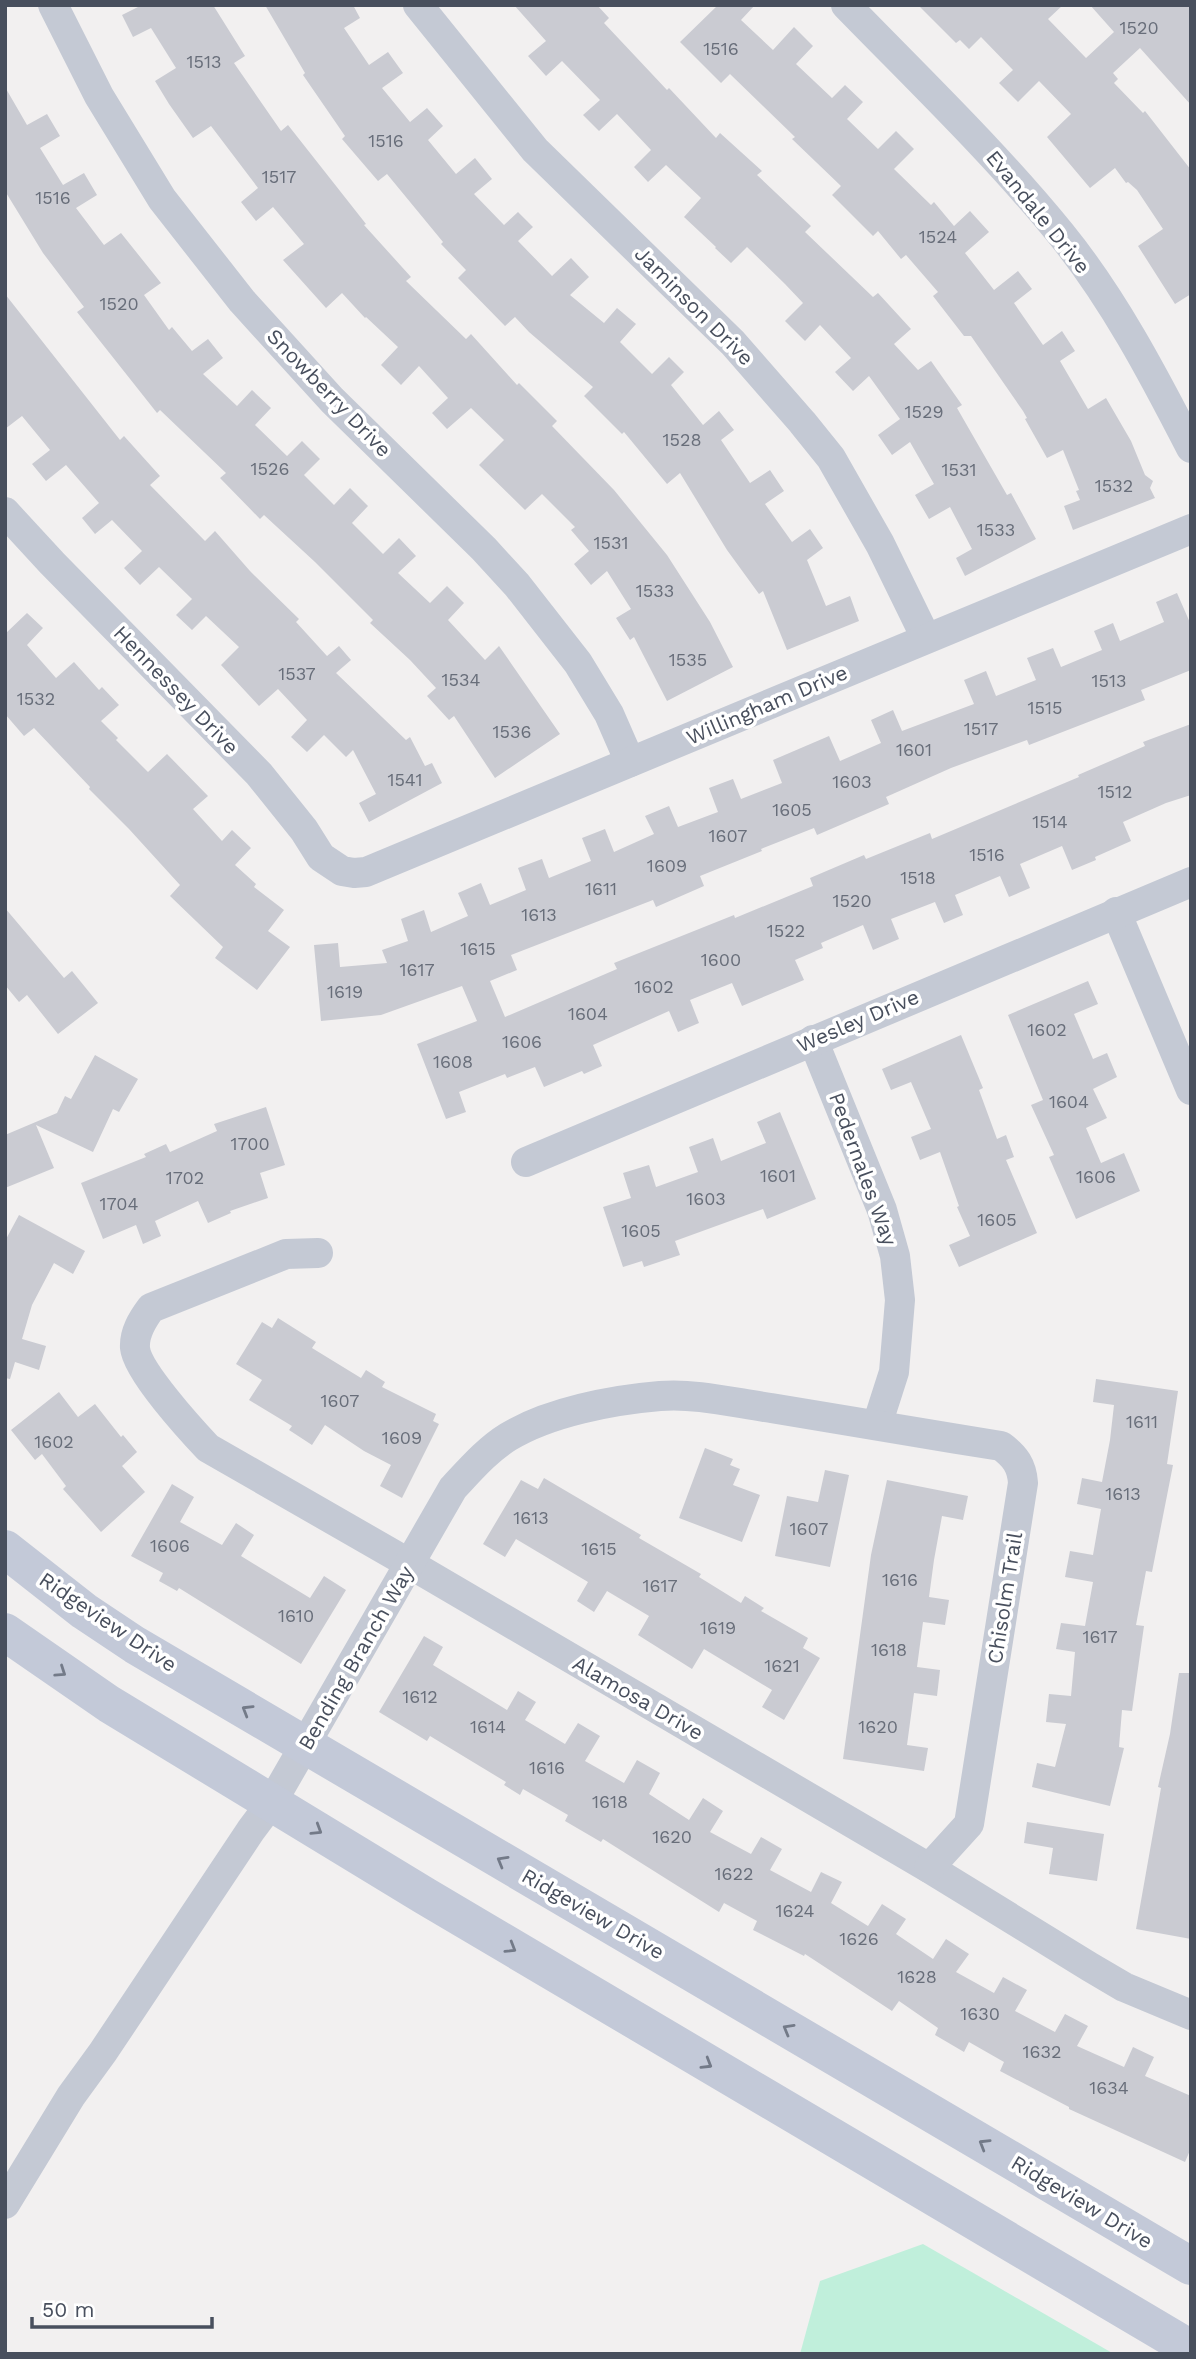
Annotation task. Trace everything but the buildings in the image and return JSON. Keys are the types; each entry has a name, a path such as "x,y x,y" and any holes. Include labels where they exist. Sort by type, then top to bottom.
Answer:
{"main road":[{"name":"Ridgeview Drive","path":"5,1549 84,1611 125,1638 1191,2266"},
{"path":"5,1632 109,1704 483,1931 1191,2349"}],"street":[{"name":"Snowberry Drive","path":"53,5 99,96 162,200 242,301 323,390 484,548 517,585 578,663 609,714 630,762"},
{"name":"Jaminson Drive","path":"418,5 535,150 733,343 831,458 880,544 926,638"},
{"name":"Evandale Drive","path":"846,5 997,159 1063,236 1137,349 1191,447"},
{"name":"Hennessey Drive","path":"5,512 259,774 304,830 321,857 342,871"},
{"name":"Willingham Drive","path":"342,871 366,872 1191,528"},
{"name":"Wesley Drive","path":"526,1162 1191,882"},
{"path":"1116,912 1191,1090"},
{"name":"Pedernales Way","path":"813,1040 882,1210 895,1256 900,1300 894,1372 877,1425"},
{"name":"Alamosa Drive","path":"318,1254 286,1254 151,1308 142,1320 136,1333 138,1362 188,1427 208,1448 929,1868 1124,1987 1191,2015"},
{"name":"Bending Branch Way","path":"5,2204 71,2096 272,1802 453,1488 482,1458 506,1438 535,1423 579,1409 662,1396 706,1399 877,1425"},
{"name":"Chisolm Trail","path":"877,1425 1001,1446 1010,1453 1022,1472 1023,1483 969,1824 929,1868"}],"green space":[{"path":"923,2244 1114,2354 800,2354 820,2281"}]}
